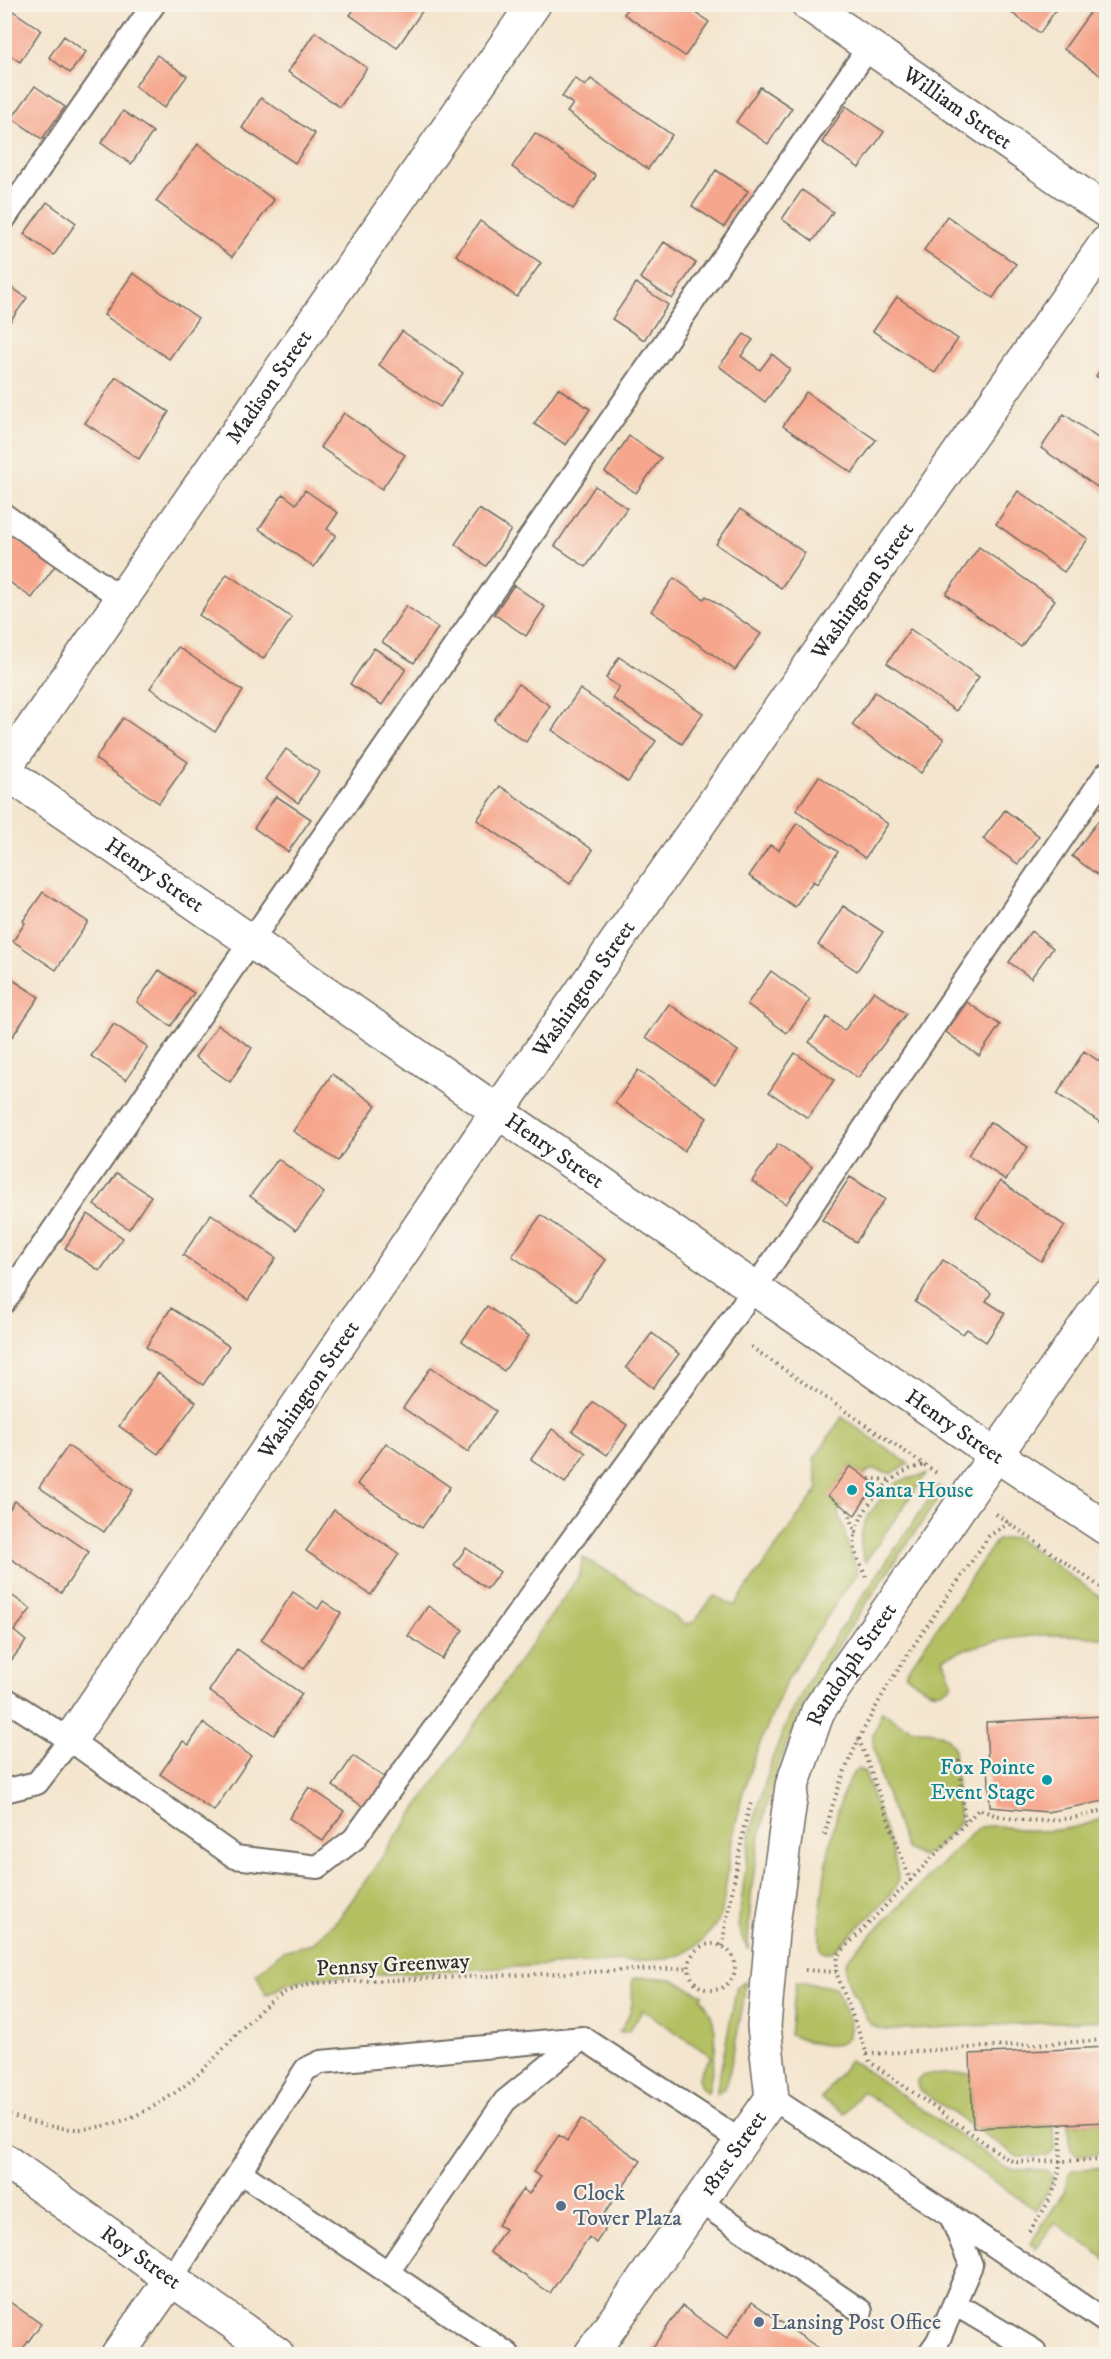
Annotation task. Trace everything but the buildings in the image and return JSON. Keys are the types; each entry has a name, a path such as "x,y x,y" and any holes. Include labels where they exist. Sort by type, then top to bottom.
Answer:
{"street":[{"name":"Madison Street","path":"4,770 534,4"},
{"name":"William Street","path":"808,4 1107,211"},
{"name":"Washington Street","path":"70,1740 498,1111 1107,243"},
{"name":"Henry Street","path":"4,770 996,1455 1107,1528"},
{"name":"Randolph Street","path":"772,2098 764,2026 772,1932 792,1786 818,1711 1107,1296"},
{"name":"181st Street","path":"591,2355 772,2098"},
{"name":"Roy Street","path":"4,2160 277,2355"},
{"path":"118,2355 171,2279"}],"lane":[{"path":"4,219 154,4"},
{"path":"4,1302 869,47"},
{"path":"4,515 122,599"},
{"path":"4,1698 70,1740 235,1857 318,1867 354,1839 754,1288 1107,774"},
{"path":"4,1791 37,1783 70,1740"},
{"path":"388,2272 505,2101 582,2038"},
{"path":"171,2279 306,2068 321,2062 582,2038 741,2141"},
{"path":"772,2098 1107,2322"},
{"path":"240,2172 508,2355"},
{"path":"699,2201 861,2311"},
{"path":"929,2355 938,2342 971,2265 951,2216"},
{"path":"954,2304 1035,2353"}],"path":[{"path":"743,1341 937,1473"},
{"path":"866,1576 855,1549 856,1534 862,1517 874,1497 892,1480 907,1470 924,1465"},
{"path":"869,1479 892,1480"},
{"path":"848,1510 856,1534"},
{"path":"824,1840 831,1805 870,1715 903,1662 989,1536 1009,1523 1107,1591"},
{"path":"859,1739 911,1882"},
{"path":"959,1760 965,1825"},
{"path":"1107,1809 1090,1815 1046,1820 996,1817 979,1809 838,1955 836,1972 870,2062 1009,2160 1017,2162 1107,2160"},
{"path":"707,1944 722,1946 729,1951 735,1965 732,1979 727,1985 714,1990 706,1989 694,1982 689,1968 694,1953 707,1944"},
{"path":"806,1960 805,1971 836,1972"},
{"name":"Pennsy Greenway","path":"4,2113 42,2124 80,2129 116,2122 145,2111 167,2100 207,2066 257,2014 282,1994 315,1983 689,1968"},
{"path":"867,2054 1107,2040"},
{"path":"1060,2049 1061,2043"},
{"path":"1027,2235 1054,2193 1061,2161 1061,2124"}],"green space":[{"path":"842,1417 909,1464 890,1473 873,1469 864,1476 850,1466 829,1496 842,1506 838,1512 858,1571 786,1682 755,1755 742,1796 732,1840 722,1913 715,1926 700,1943 683,1954 667,1959 309,1978 287,1984 266,1995 256,1974 283,1951 313,1943 340,1917 579,1576 583,1558 614,1575 685,1624 694,1622 713,1597 716,1596 734,1606 818,1489 814,1459"},
{"path":"926,1474 865,1562 861,1539 862,1529 871,1511 894,1485 900,1481"},
{"path":"938,1486 944,1489 825,1667 791,1734 767,1803 759,1839 753,1875 748,1950 738,1926 750,1835 772,1759 788,1720 818,1662"},
{"path":"1015,1537 1106,1601 1106,1639 1044,1635 983,1644 943,1658 952,1682 950,1686 944,1690 932,1691 921,1686 905,1674 997,1540"},
{"path":"882,1711 911,1728 942,1735 951,1743 954,1750 959,1823 934,1851 922,1857 906,1849 881,1779 873,1734"},
{"path":"858,1769 865,1773 886,1833 896,1864 897,1884 878,1908 834,1951 825,1953 821,1950 820,1935 828,1854 842,1799 850,1779"},
{"path":"1106,1817 1106,2020 887,2030 874,2027 870,2023 857,1996 853,1994 848,1980 846,1962 848,1958 976,1829 989,1826 1030,1831 1055,1830 1081,1826"},
{"path":"644,1977 672,1979 703,1995 701,1998 713,2020 715,2032 708,2093 702,2089 698,2080 702,2069 712,2057 643,2010 628,2032 619,2032 632,2007 632,1979"},
{"path":"745,1981 743,2005 727,2084 722,2091 716,2094 737,1986"},
{"path":"796,1982 835,1987 850,2023 848,2036 843,2042 825,2045 790,2035"},
{"path":"849,2061 857,2064 1003,2166 1050,2172 1053,2177 1036,2210 862,2091 845,2113 821,2099"},
{"path":"971,2073 973,2127 920,2090 917,2080 924,2075"},
{"path":"1106,2122 1106,2153 1075,2154 1070,2145 1068,2124"},
{"path":"1054,2125 1055,2148 1048,2156 1018,2157 975,2128"},
{"path":"1106,2167 1106,2259 1055,2223 1036,2248 1030,2244 1064,2192 1068,2175 1072,2170"}],"place":[{"name":"Santa House","path":"852,1490"},
{"name":"Fox Pointe Event Stage","path":"1047,1780"},
{"name":"Clock Tower Plaza","path":"561,2206"},
{"name":"Lansing Post Office","path":"759,2322"}]}
